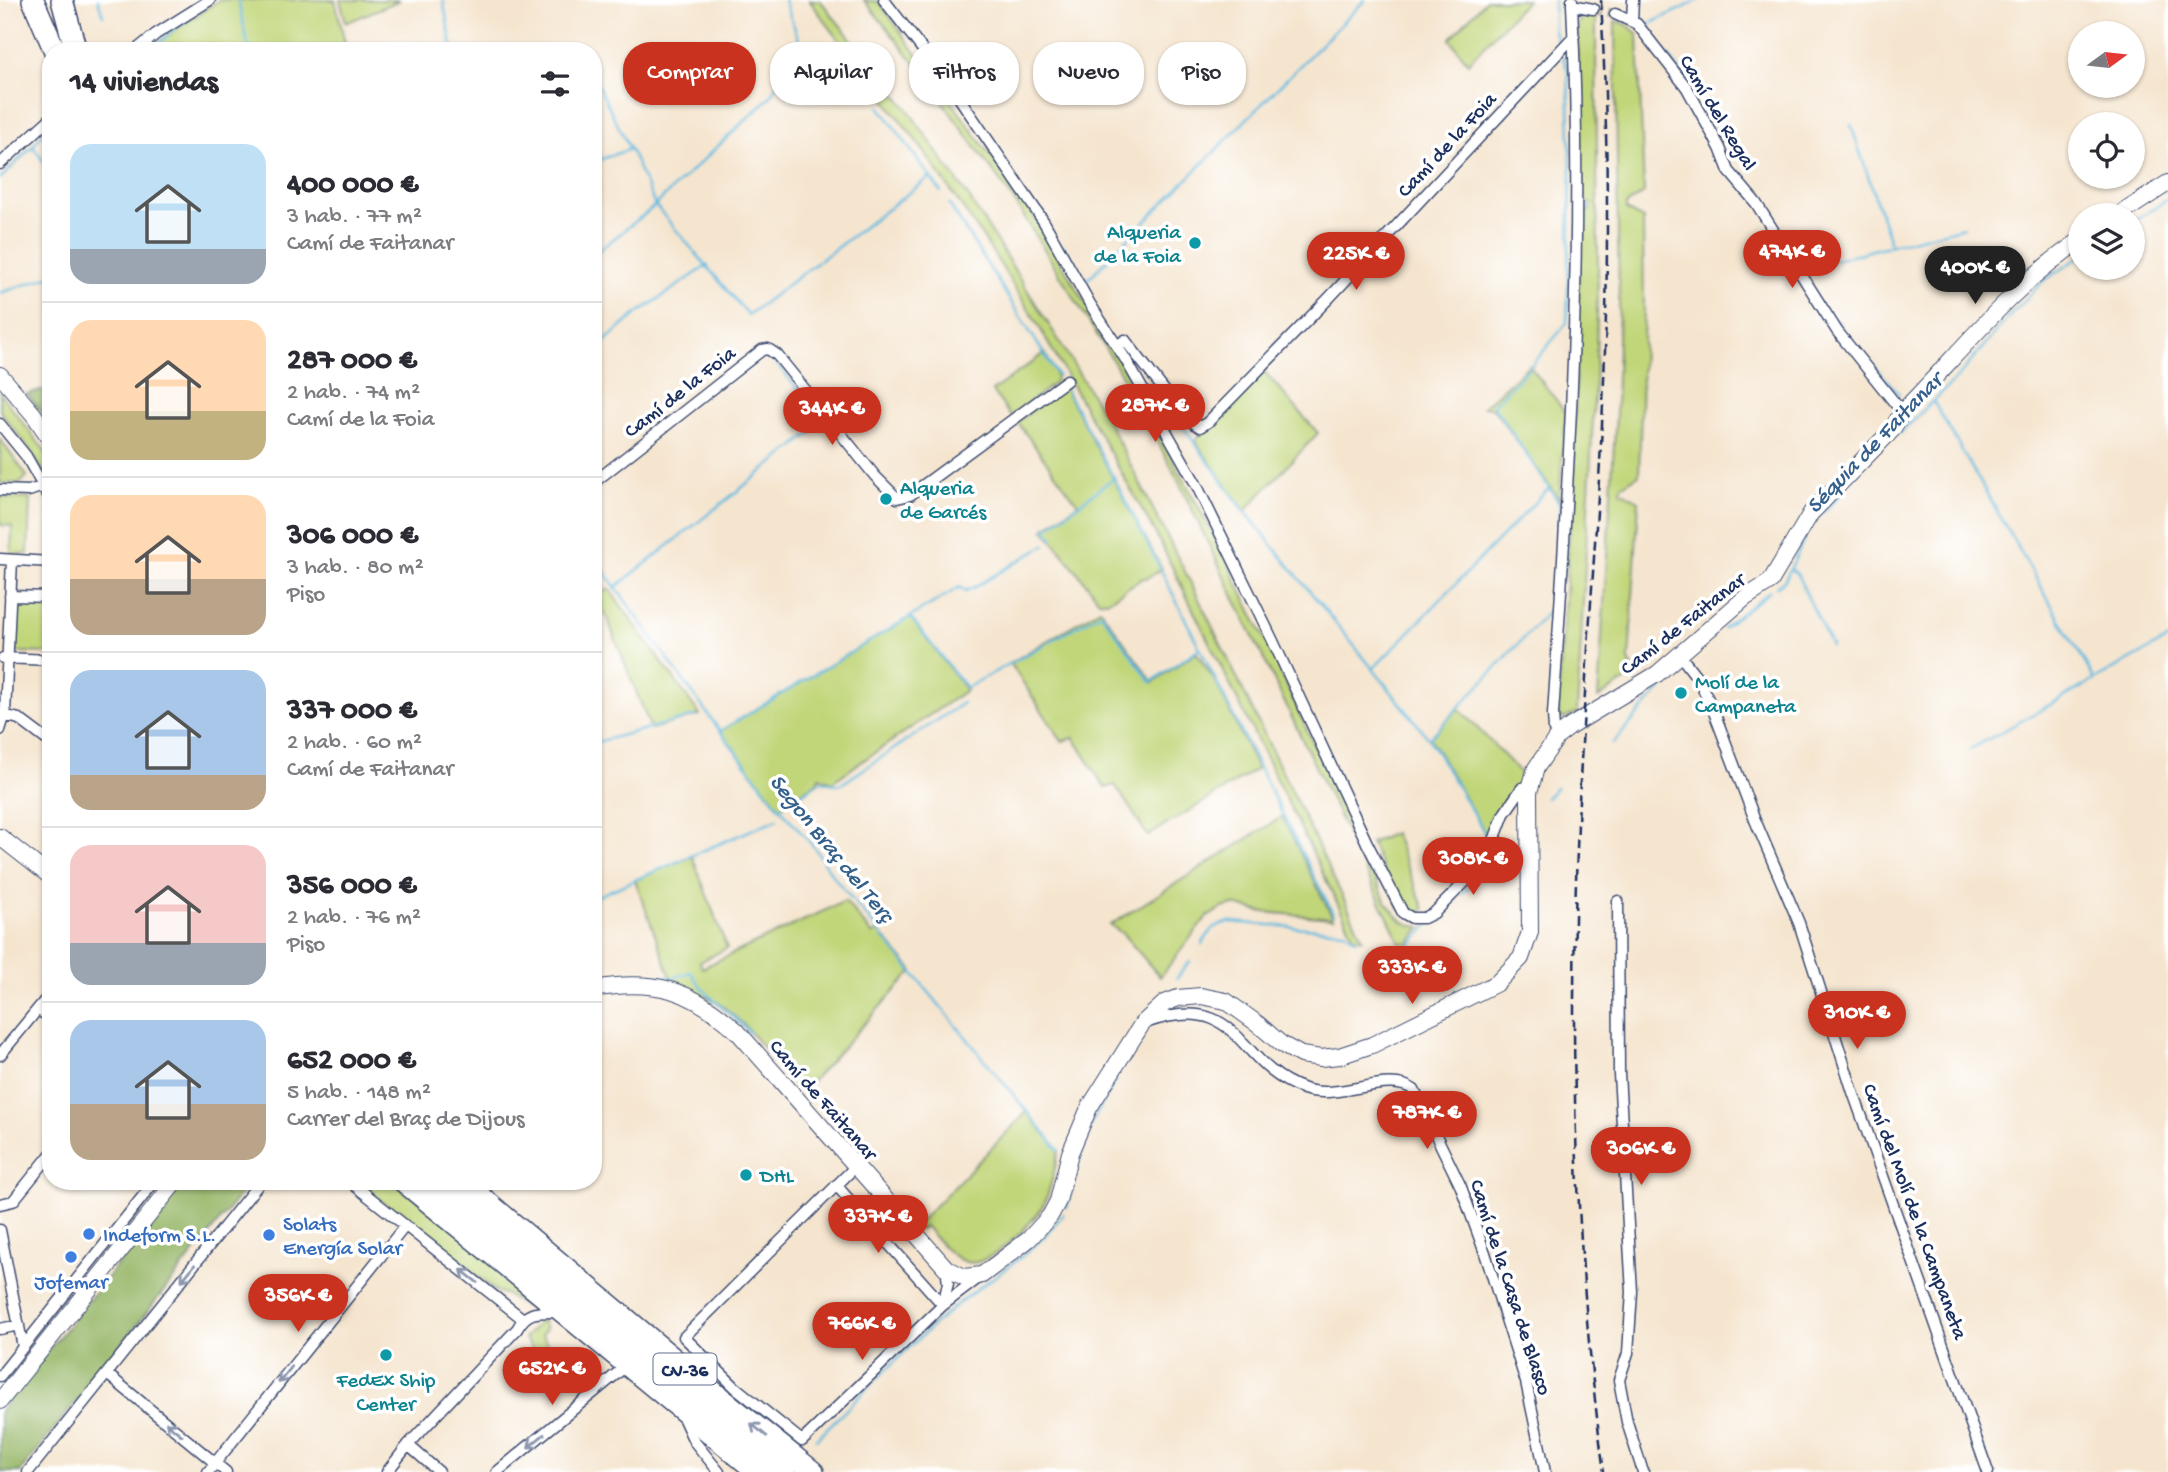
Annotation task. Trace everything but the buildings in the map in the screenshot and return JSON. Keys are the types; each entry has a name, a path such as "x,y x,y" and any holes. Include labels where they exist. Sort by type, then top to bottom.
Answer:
{"highway":[{"path":"33,0 51,42"},
{"path":"43,0 53,42"},
{"path":"62,0 74,42"},
{"path":"414,1190 564,1312 626,1367 758,1472"},
{"name":"CV-36","path":"446,1190 706,1411 785,1472"},
{"name":"CV-36","path":"472,1190 813,1472"},
{"path":"490,1190 574,1262 707,1387"}],"street":[{"path":"146,42 210,0"},
{"path":"884,0 951,86 1044,222 1196,484 1403,913 1412,918 1424,918 1434,913 1460,888 1490,851 1509,804 1522,788 1530,787"},
{"path":"1632,21 1633,0"},
{"path":"1557,737 1553,715 1570,474 1575,318 1572,3 1593,9"},
{"name":"Camí del Regal","path":"1615,14 1632,21 1687,88 1715,138 1729,171 1756,204 1837,331 1902,412"},
{"name":"Camí de la Foia","path":"1117,346 1125,340 1193,424 1200,427 1208,422 1329,298 1574,36"},
{"path":"0,164 42,126"},
{"path":"2137,203 2168,183"},
{"name":"Camí de Faitanar","path":"982,1275 1029,1239 1050,1216 1058,1201 1070,1153 1089,1108 1142,1024 1153,1011 1165,1003 1178,998 1202,996 1226,1001 1281,1044 1301,1055 1321,1058 1339,1056 1372,1045 1497,984 1521,958 1530,932 1530,787 1536,768 1557,737 1657,674 1745,598 1770,582 1811,513 1892,430 1902,412 1992,314 2040,270 2068,250"},
{"name":"Camí de la Foia","path":"602,476 762,350 768,349 777,355 875,476 897,498 910,495 1067,380"},
{"path":"0,375 42,429"},
{"path":"0,424 26,456 42,484"},
{"path":"0,490 29,491 42,486"},
{"path":"0,559 42,562"},
{"path":"0,730 12,560"},
{"path":"10,596 42,597"},
{"name":"Camí del Molí de la Campaneta","path":"1679,654 1699,681 1714,712 1755,820 1799,923 1853,1092 1988,1472"},
{"path":"4,658 42,660"},
{"path":"2,714 19,719 42,736"},
{"path":"0,837 42,870"},
{"path":"1618,901 1619,1074 1632,1292 1628,1353 1619,1380 1627,1422 1643,1472"},
{"name":"Camí de Faitanar","path":"602,988 651,984 677,991 706,1005 737,1031 946,1268"},
{"path":"0,1055 42,1004"},
{"path":"38,1009 42,1012"},
{"name":"Camí de la Casa de Blasco","path":"1142,1024 1193,1014 1212,1017 1233,1032 1273,1073 1291,1084 1309,1090 1338,1093 1394,1083 1407,1085 1414,1090 1461,1187 1485,1253 1526,1382 1545,1472"},
{"path":"0,1204 13,1201 42,1165"},
{"path":"855,1167 684,1337 735,1387 802,1440 943,1305 982,1275"},
{"path":"836,1185 943,1305"},
{"path":"0,1376 148,1190"},
{"path":"0,1401 169,1190"},
{"path":"28,1472 254,1190"},
{"path":"360,1190 523,1319"},
{"path":"211,1467 405,1226"},
{"path":"0,1230 23,1347"},
{"path":"946,1268 964,1277 982,1275"},
{"path":"943,1305 948,1283 946,1268"},
{"path":"387,1472 408,1445 517,1329 523,1319 533,1313 564,1312"},
{"path":"0,1329 19,1325 30,1329 38,1328"},
{"path":"497,1472 626,1367"},
{"path":"107,1374 211,1467 226,1472"},
{"path":"678,1406 694,1441 719,1472"},
{"path":"408,1445 439,1472"}],"green space":[{"path":"219,0 335,0 345,42 158,42"},
{"path":"340,0 400,0 346,23"},
{"path":"809,0 820,0 854,42 841,42"},
{"path":"864,0 879,2 909,43 908,54"},
{"path":"1486,0 1527,0 1468,63 1450,39"},
{"path":"1589,11 1596,14 1596,363 1577,713 1563,719 1559,715 1558,703 1573,480 1580,217 1591,209 1591,204 1579,199 1577,26 1584,13"},
{"path":"1615,21 1626,24 1638,34 1644,193 1626,205 1626,210 1643,219 1644,307 1639,475 1621,486 1621,491 1639,501 1629,660 1636,674 1598,698 1616,414 1619,305"},
{"path":"895,93 970,199 1109,423 1196,593 1363,939 1354,937 1157,536 1037,323 923,150 889,105 895,105"},
{"path":"945,105 954,105 1028,207 1116,354 1219,545 1385,900 1400,919 1421,927 1409,943 1400,943 1175,474 1118,369 1015,202"},
{"path":"1045,353 1055,372 1056,382 1011,416 992,391"},
{"path":"1529,365 1566,413 1559,499 1492,407 1483,407"},
{"path":"1263,370 1318,433 1245,511 1195,441"},
{"path":"1064,387 1162,569 1107,601 1099,600 1044,529 1078,504 1017,422"},
{"path":"42,390 42,413 27,394"},
{"path":"0,393 42,447 42,469 28,447 0,411"},
{"path":"0,439 27,476 21,483 0,483"},
{"path":"0,497 30,499 28,554 11,554 12,526 0,525"},
{"path":"609,589 700,715 651,729 602,605 602,593"},
{"path":"16,603 42,604 42,653 13,652"},
{"path":"1100,609 1153,682 1196,652 1217,684 1257,769 1148,836 1115,785 1105,788 1074,738 1062,741 1010,663"},
{"path":"910,617 966,690 832,782 819,777 817,782 780,808 720,731"},
{"path":"1458,708 1521,773 1519,784 1504,801 1489,840 1430,738"},
{"path":"1282,817 1333,918 1262,912 1234,905 1222,908 1206,918 1160,977 1123,934 1110,925"},
{"path":"1394,833 1424,909 1418,914 1400,909 1371,843"},
{"path":"692,856 727,948 700,962 702,968 845,901 873,935 878,930 913,971 802,1092 742,1023 719,1003 672,980 635,880"},
{"path":"1027,1112 1059,1150 1045,1202 1022,1231 998,1251 975,1262 960,1260 925,1226 919,1230 917,1224"},
{"path":"154,1190 159,1190 54,1320 51,1317"},
{"path":"178,1190 244,1190 20,1472 0,1472 0,1410"},
{"path":"368,1190 406,1190 548,1307 524,1306 505,1294 498,1293"},
{"path":"542,1320 546,1329 542,1334 548,1345 538,1355 524,1338"}],"waterway":[{"path":"98,0 103,15"},
{"path":"238,0 247,42"},
{"name":"Segon Braç del Terç","path":"443,0 451,42"},
{"path":"784,0 800,42"},
{"path":"1063,246 1085,282 1365,0"},
{"path":"1554,0 1554,31 1557,40"},
{"path":"1645,26 1699,0"},
{"path":"1640,14 1650,33"},
{"path":"160,42 189,19"},
{"path":"1663,49 1691,85"},
{"path":"1488,838 1429,739 1554,606 1560,504 1493,405 1567,323 1571,174 1568,71 1563,57"},
{"path":"602,94 655,205 748,315 930,177"},
{"path":"602,248 650,210 770,96"},
{"path":"879,106 941,192"},
{"path":"1711,122 1717,131"},
{"path":"1851,125 1891,245 1964,227"},
{"path":"0,179 42,134"},
{"path":"33,146 42,160"},
{"path":"602,159 630,149"},
{"name":"Séquia de Faitanar","path":"2145,214 2168,199"},
{"path":"949,204 1058,376"},
{"path":"1580,207 1590,207"},
{"path":"1803,269 1891,245"},
{"path":"602,343 638,313 708,265"},
{"name":"Séquia de Faitanar","path":"1899,434 1958,377 2042,282 2068,265"},
{"path":"0,293 42,279"},
{"path":"1836,320 1842,329"},
{"path":"1847,335 1899,394"},
{"path":"761,356 772,358 806,399"},
{"path":"1150,382 1243,509 1373,669"},
{"path":"1064,386 1134,517 1334,915"},
{"path":"1933,401 2095,680"},
{"path":"616,587 825,422 823,420"},
{"path":"1053,539 1046,529 1115,477"},
{"path":"1429,739 1373,669 1549,488"},
{"name":"Séquia de Faitanar","path":"1816,519 1841,494"},
{"name":"Séquia de Faitanar","path":"1776,587 1785,580 1804,540"},
{"path":"720,731 960,587 965,591 975,587 1045,545"},
{"name":"Segon Braç del Terç","path":"602,568 720,731 814,847 833,876 1059,1150"},
{"path":"1791,569 1797,574 1831,646"},
{"name":"Séquia de Faitanar","path":"1723,628 1770,591"},
{"path":"910,617 966,688 1101,613 1151,682 1200,648"},
{"path":"1969,750 2168,639"},
{"name":"Séquia de Faitanar","path":"1612,744 1678,670"},
{"path":"780,808 821,781 840,785 963,703"},
{"path":"602,741 695,716"},
{"name":"Séquia de Faitanar","path":"1546,798 1556,788"},
{"path":"602,894 777,819"},
{"name":"Séquia de Faitanar","path":"1462,894 1510,838"},
{"name":"Séquia de Faitanar","path":"1446,908 1457,899"},
{"name":"Séquia de Faitanar","path":"1410,945 1436,917"},
{"name":"Séquia de Faitanar","path":"1202,944 1213,928 1230,922 1345,931 1356,940"},
{"name":"Séquia de Faitanar","path":"1177,978 1190,961"},
{"path":"602,977 637,974 673,978 691,972 711,997 750,1033"},
{"name":"Séquia de Faitanar","path":"1136,1048 1142,1039"},
{"name":"Séquia de Faitanar","path":"1067,1208 1077,1165 1092,1122 1116,1080"},
{"name":"Séquia de Faitanar","path":"816,1439 935,1323 1025,1253 1063,1214"}],"tunnel":[{"path":"1593,9 1615,14"}],"railway":[{"path":"1601,0 1607,167 1607,278 1601,444 1578,826 1574,1029 1578,1177 1587,1325 1604,1472"}],"place":[{"name":"Alqueria de la Foia","path":"1195,243"},
{"name":"Alqueria de Garcés","path":"886,499"},
{"name":"Molí de la Campaneta","path":"1681,693"},
{"name":"DHL","path":"746,1175"},
{"name":"Indeform S.L.","path":"89,1234"},
{"name":"Solats Energía Solar","path":"269,1235"},
{"name":"Jofemar","path":"71,1257"},
{"name":"FedEx Ship Center","path":"386,1355"}]}
